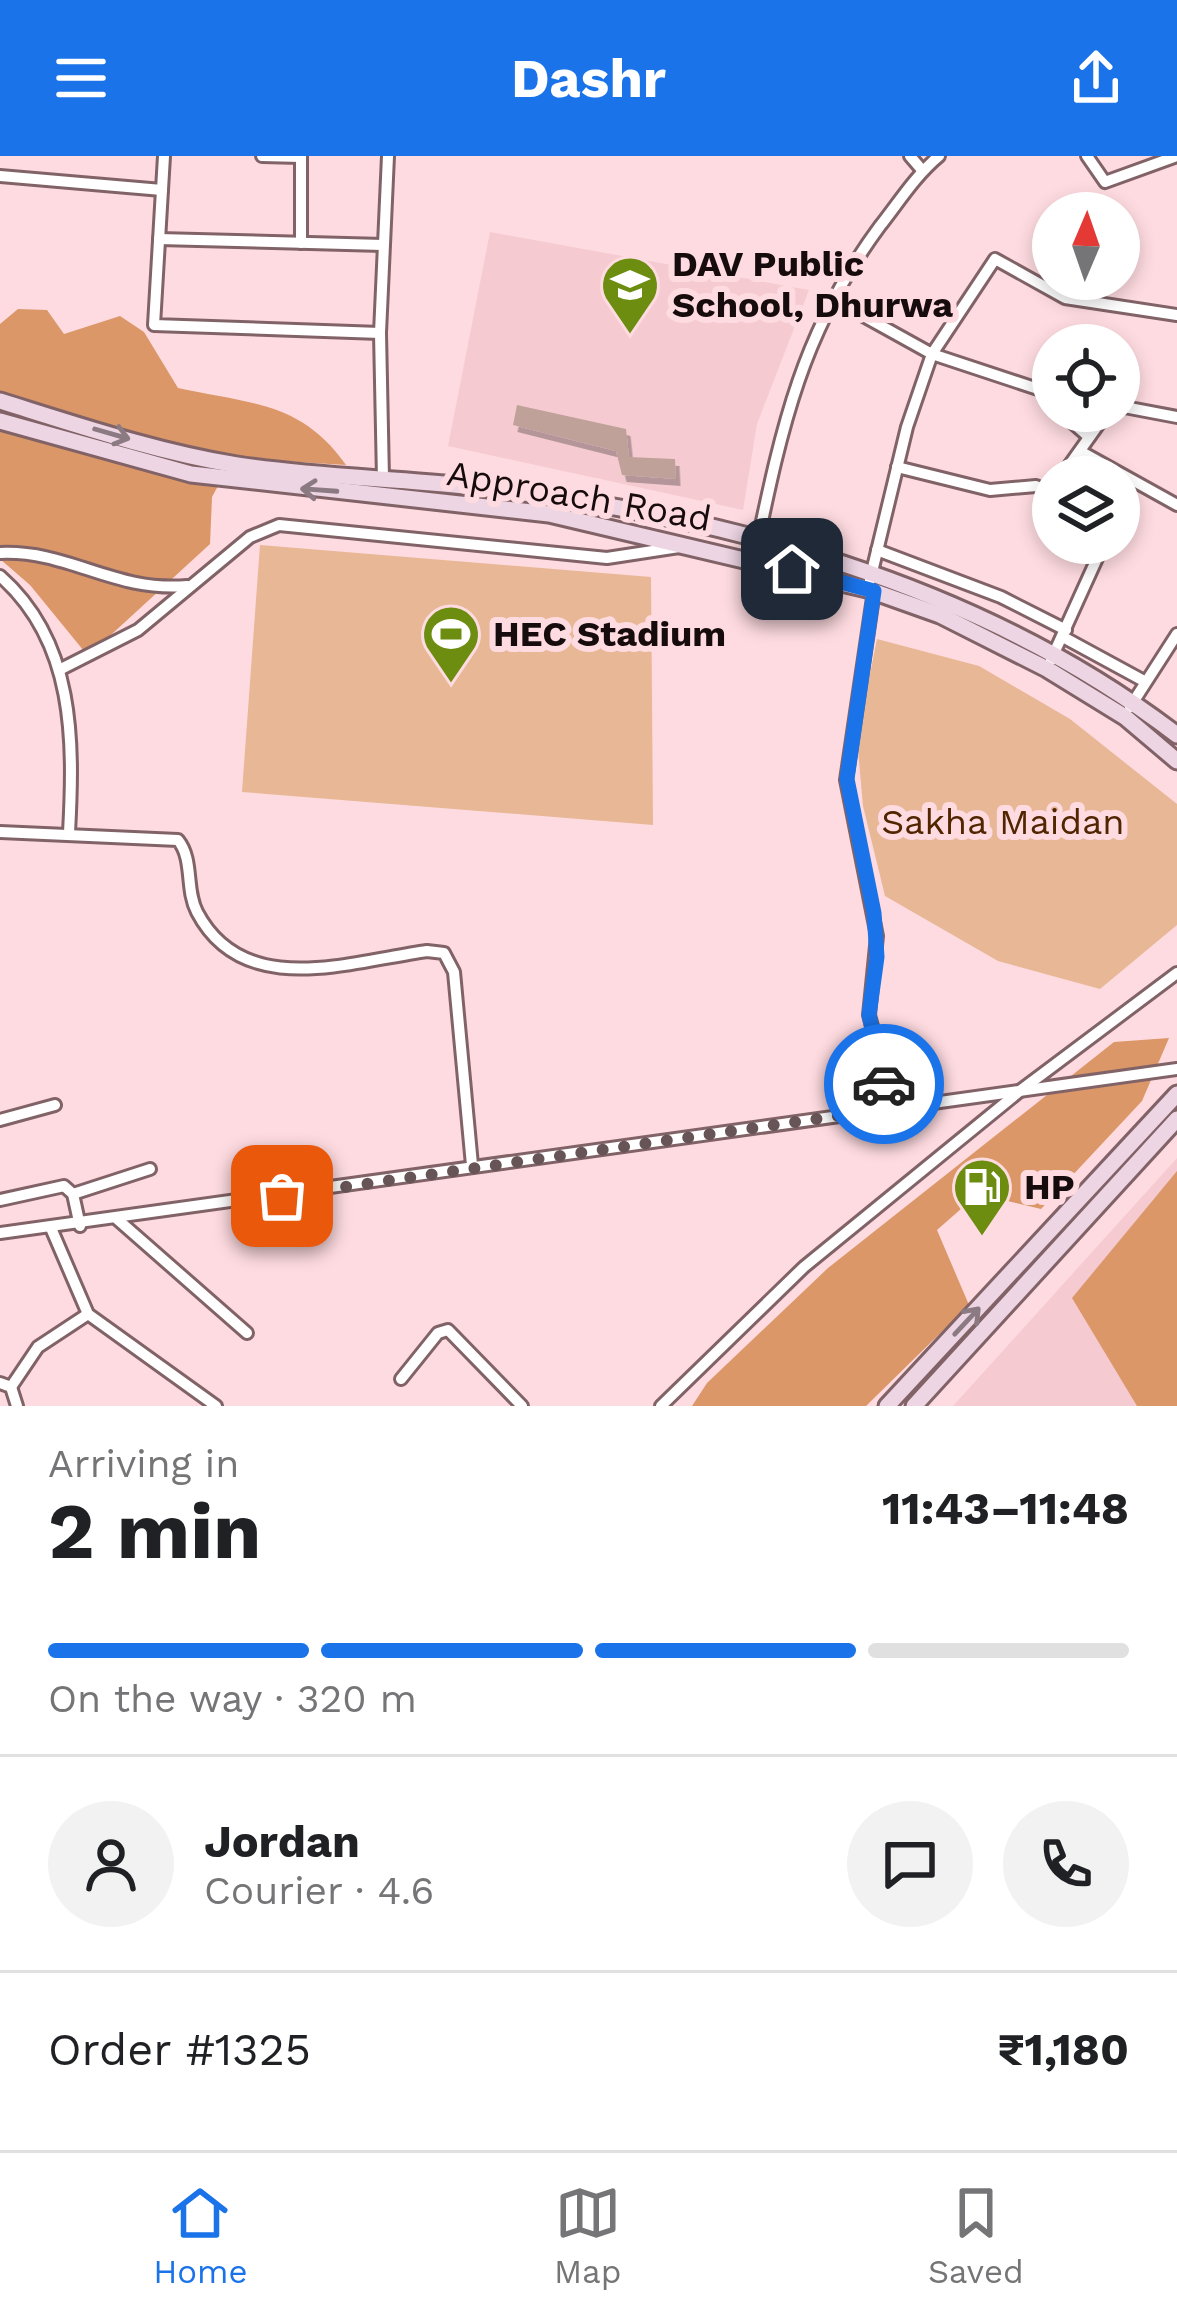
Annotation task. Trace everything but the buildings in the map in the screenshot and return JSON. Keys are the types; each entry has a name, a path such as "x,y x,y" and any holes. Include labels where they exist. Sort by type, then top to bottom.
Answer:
{"street":[{"path":"164,156 154,325 380,333"},
{"path":"262,156 301,157 301,243"},
{"path":"383,479 380,333 388,156"},
{"path":"910,156 922,170"},
{"path":"756,550 788,402 831,298 922,170 939,156"},
{"path":"1088,156 1105,182 1177,156"},
{"path":"0,176 162,190"},
{"path":"159,238 382,245"},
{"path":"885,1109 882,1063 869,1015 877,957 874,913 847,779 877,550 932,354 995,260 1065,298 1177,315"},
{"path":"831,298 932,354 1032,390"},
{"name":"Approach Road","path":"0,401 197,457 564,500 756,550 871,584 1050,662 1132,701 1177,735"},
{"path":"1140,410 1177,417"},
{"name":"Approach Road","path":"0,421 190,474 549,514 688,544 756,550"},
{"path":"1084,432 1090,437"},
{"path":"1076,456 1093,432"},
{"path":"1080,451 1177,506"},
{"path":"897,466 990,490 1032,486"},
{"path":"61,669 138,630 250,537 279,525 607,557 688,544"},
{"path":"877,550 1001,597 1144,681"},
{"path":"0,553 58,560 145,589 190,585"},
{"path":"1050,662 1095,564"},
{"path":"0,576 27,599 61,669 74,742 69,833"},
{"path":"1125,718 1177,634"},
{"name":"Approach Road","path":"1050,662 1177,761"},
{"path":"0,832 178,840 185,850 198,914 232,950 263,968 304,969 428,951 444,953 454,972 472,1165"},
{"path":"661,1406 804,1268 1021,1090 1177,973"},
{"path":"0,1233 80,1226 472,1165 1177,1069"},
{"path":"887,1406 1177,1094"},
{"path":"0,1120 55,1105"},
{"path":"914,1406 1177,1119"},
{"path":"73,1194 149,1169"},
{"path":"0,1200 58,1185 73,1194 80,1226"},
{"path":"117,1219 247,1333"},
{"path":"51,1228 88,1313 216,1406"},
{"path":"17,1406 5,1385 38,1347 88,1313"},
{"path":"401,1379 438,1333 448,1330 522,1406"}],"shaded area":[{"name":"DAV Public School, Dhurwa","path":"490,232 809,290 757,424 743,510 448,446"},
{"path":"18,309 47,310 64,334 120,316 144,332 178,388 272,408 292,417 329,444 346,465 233,458 212,497 210,544 88,656 30,585 0,559 0,324"},
{"path":"1169,1038 1142,1101 1041,1209 978,1194 937,1230 969,1305 866,1406 692,1406 707,1383 828,1268 1114,1042"},
{"path":"1177,1158 1177,1406 953,1406"},
{"path":"1177,1171 1177,1406 1137,1406 1072,1298"}],"green space":[{"name":"HEC Stadium","path":"260,545 651,577 653,825 242,792"},
{"name":"Sakha Maidan","path":"877,639 979,666 1070,719 1177,804 1177,925 1100,989 998,961 885,896 863,806 857,739"}],"way so far":[{"path":"282,1196 885,1109 884,1084"}],"place":[{"name":"DAV Public School, Dhurwa","path":"630,336"},
{"name":"HEC Stadium","path":"451,685"},
{"name":"HP","path":"982,1238"}],"route":[{"path":"792,569 874,591 846,760 849,808 871,891 877,937 869,1015 884,1084"}]}
